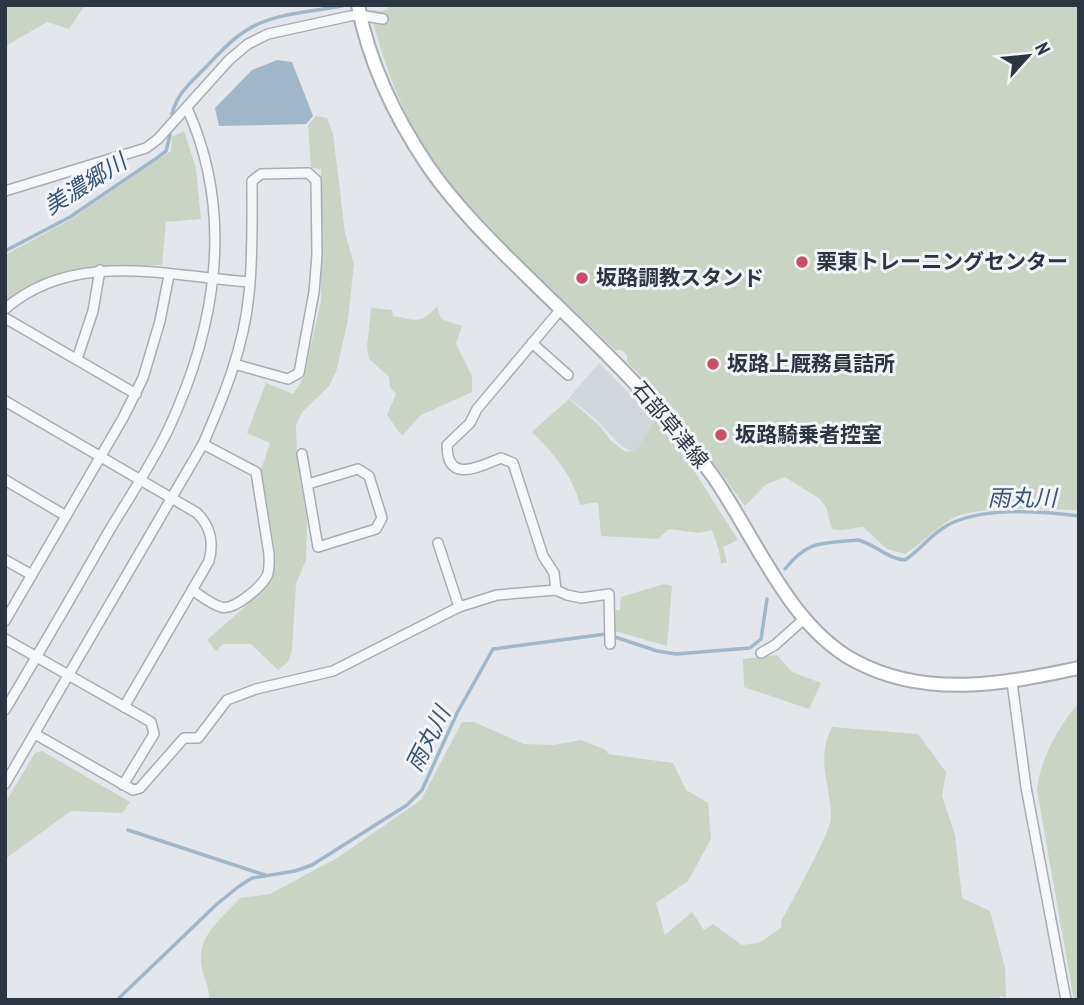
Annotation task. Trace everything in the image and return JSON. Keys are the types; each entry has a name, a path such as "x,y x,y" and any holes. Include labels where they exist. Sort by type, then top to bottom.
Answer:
{"main road":[{"name":"石部草津線","path":"359,10 374,63 394,110 429,167 473,221 673,423 712,475 804,619 848,657 895,678 940,685 975,686 1012,682 1079,668"}],"street":[{"path":"5,191 146,148 158,139 229,60 248,44 268,34 359,10 383,19"},
{"path":"5,710 166,433 190,380 207,322 213,279 214,218 210,178 201,138 187,108"},
{"path":"5,784 203,444 234,363 243,331 249,282 252,181 261,174 308,173 316,180 317,256 311,318 299,373 288,379 234,363"},
{"path":"5,309 45,283 64,276 100,270 249,282"},
{"path":"77,359 93,311 100,270"},
{"path":"5,621 136,394 151,354 169,275"},
{"path":"556,590 554,573 543,556 513,463 501,458 466,471 454,467 447,458 447,445 470,423 477,409 561,309"},
{"path":"5,318 136,394"},
{"path":"532,343 568,375"},
{"path":"5,401 197,513 204,521 212,540 209,561 124,707"},
{"path":"192,590 222,608 233,607 266,577 270,554 256,472 203,444"},
{"path":"302,454 318,547 376,529 382,518 369,476 358,468 308,484"},
{"path":"5,480 66,516"},
{"path":"438,543 459,607"},
{"path":"5,560 32,575"},
{"path":"34,734 133,790 139,788 184,738 198,738 227,700 256,689 333,671 459,607 497,596 556,590 582,598 610,594 611,638"},
{"path":"761,653 775,645 804,619"},
{"path":"5,639 151,722 154,734 123,785"},
{"path":"1012,682 1026,787 1066,1000"}],"shaded area":[{"path":"599,363 655,420 636,450 628,450 619,444 597,420 569,398"}],"green space":[{"path":"5,5 85,5 69,29 47,22 9,44 5,50"},
{"name":"栗東トレーニングセンター","path":"386,5 1079,5 1079,510 1014,509 965,514 946,522 905,554 887,549 863,527 832,529 826,507 820,499 785,477 765,485 745,506 677,412 627,362 627,355 622,350 615,350 510,250 439,168 411,124 384,60 370,10 382,11 388,9"},
{"path":"316,116 327,118 333,133 345,233 354,264 348,320 336,372 329,386 302,412 296,425 297,458 307,520 306,560 296,584 292,651 288,662 278,670 251,644 223,644 216,651 207,640 248,604 271,578 275,566 275,551 261,470 270,443 247,433 266,383 293,394 303,379 321,301 321,169 311,168 308,125"},
{"path":"184,131 196,168 201,219 166,222 162,265 80,268 46,279 5,302 5,255 70,220 171,151 172,137"},
{"path":"437,306 441,319 462,326 456,344 472,376 472,392 421,415 402,436 387,415 396,394 390,387 389,377 369,359 367,347 371,308 392,310 393,316 418,320 427,316"},
{"path":"569,399 600,426 610,440 626,452 636,450 655,420 691,466 738,540 723,547 727,562 721,564 712,530 699,533 669,529 658,539 601,536 598,502 580,505 567,474 555,456 532,432"},
{"path":"664,584 672,586 667,646 615,631 616,610 620,610 621,597"},
{"path":"777,655 792,672 821,683 809,709 744,687 743,659"},
{"path":"1079,703 1079,1000 1074,1000 1037,790 1051,744"},
{"path":"462,722 474,722 524,744 554,745 581,740 606,750 608,754 673,763 686,790 708,803 711,839 688,881 656,903 665,935 692,912 704,930 713,924 742,945 759,943 782,927 781,922 829,826 831,818 824,762 827,739 832,727 918,734 946,772 942,796 955,835 962,898 990,911 1005,968 1006,998 209,1000 201,952 208,935 220,919 240,898 270,894 337,858 421,800"},
{"path":"42,751 130,802 122,813 71,811 5,859 5,803 35,753"}],"water":[{"path":"277,60 292,62 313,116 306,124 219,126 215,108 252,70"}],"waterway":[{"name":"美濃郷川","path":"172,114 180,95 188,85 229,43 247,30 269,20 342,6"},
{"name":"美濃郷川","path":"5,251 70,217 157,158 166,151 170,135"},
{"name":"雨丸川","path":"785,569 809,548 858,540 892,557 905,560 943,528 973,516 1009,512 1079,516"},
{"name":"雨丸川","path":"117,1000 238,887 252,878 295,871 312,865 407,805 422,790 457,713 493,649 606,634 657,651 676,654 750,648 761,639 767,599"},
{"path":"128,830 265,875"}],"place":[{"name":"栗東トレーニングセンター","path":"802,262"},
{"name":"坂路調教スタンド","path":"582,278"},
{"name":"坂路上厩務員詰所","path":"713,364"},
{"name":"坂路騎乗者控室","path":"721,435"}]}
